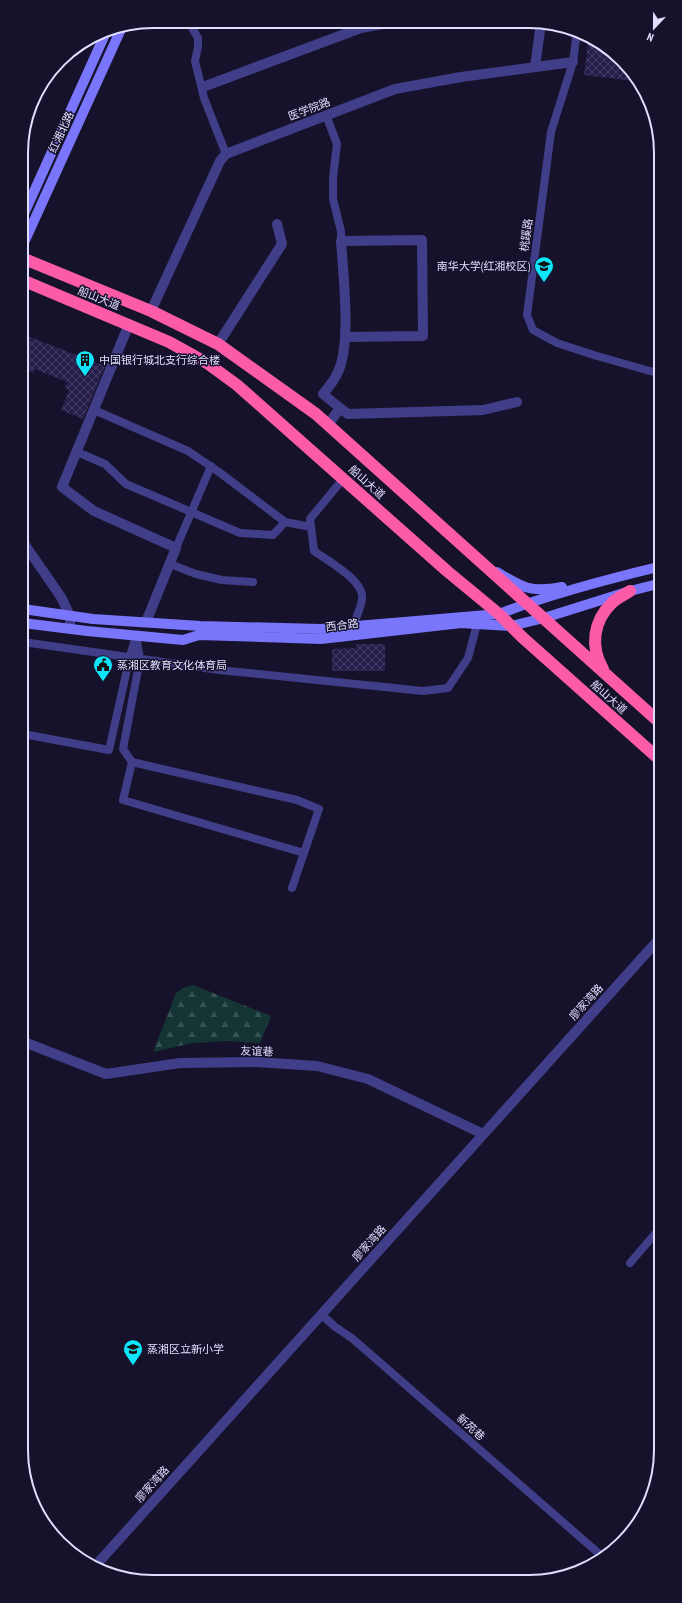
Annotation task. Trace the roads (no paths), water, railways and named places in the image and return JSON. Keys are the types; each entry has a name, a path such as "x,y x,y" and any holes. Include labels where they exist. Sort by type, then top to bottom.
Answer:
{"highway":[{"name":"船山大道","path":"28,260 151,311 218,344 263,375 316,414 654,717"},
{"name":"船山大道","path":"28,282 169,342 207,363 237,385 447,571 499,614 522,637 654,755"},
{"path":"607,675 598,661 595,648 594,636 597,625 602,614 612,602 630,591"}],"main road":[{"name":"红湘北路","path":"28,234 119,33"},
{"name":"红湘北路","path":"28,205 103,39"},
{"path":"476,558 516,583 537,590 611,579"},
{"name":"西合路","path":"28,610 70,616 200,626 321,629 499,614 526,604 654,568"},
{"name":"西合路","path":"28,624 183,640 199,635 321,639 461,623 511,626 544,618 654,585"},
{"path":"136,636 141,622"}],"street":[{"path":"203,87 361,28"},
{"path":"535,67 540,28"},
{"name":"医学院路","path":"226,154 395,89 461,77 572,62"},
{"path":"151,311 220,161 226,154"},
{"path":"218,344 282,244 276,224"},
{"path":"345,337 423,336 422,240 341,241 345,337 339,369 323,394 348,414 483,410 517,402"},
{"path":"129,324 62,487 94,510 176,548 170,564 141,622"},
{"path":"328,425 340,408"},
{"path":"28,550 61,597 70,616 70,629"},
{"name":"廖家湾路","path":"99,1562 654,945"},
{"name":"友谊巷","path":"28,1044 106,1074 180,1063 256,1062 317,1066 368,1079 483,1134"}],"lane":[{"path":"192,28 198,38 195,61 203,87 204,98 226,154"},
{"name":"桃蹊路","path":"576,38 572,62 551,132 527,315 533,330 557,343 654,372"},
{"path":"326,115 337,144 333,178 333,199 341,241"},
{"path":"94,410 188,451 211,466 285,522 311,527"},
{"path":"77,452 105,464 126,484 240,533 273,535 285,522"},
{"path":"176,548 211,466"},
{"path":"343,479 310,519 314,551 349,575 362,592 362,598 353,626"},
{"path":"170,564 196,574 222,580 253,582"},
{"path":"28,643 219,670 423,691 448,688 468,658 477,624"},
{"path":"28,735 109,750 136,636"},
{"path":"136,636 140,659 123,749 132,762 297,800 319,809 292,888"},
{"path":"132,762 123,800 304,853"},
{"path":"630,1263 654,1235"},
{"name":"新苑巷","path":"321,1314 334,1326 353,1339 599,1553"}],"place":[{"name":"南华大学(红湘校区)","path":"544,283"},
{"name":"中国银行城北支行综合楼","path":"85,377"},
{"name":"蒸湘区教育文化体育局","path":"103,682"},
{"name":"蒸湘区立新小学","path":"133,1366"}]}
